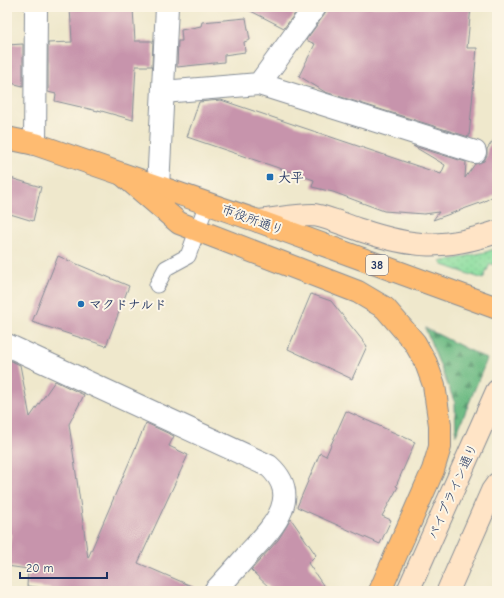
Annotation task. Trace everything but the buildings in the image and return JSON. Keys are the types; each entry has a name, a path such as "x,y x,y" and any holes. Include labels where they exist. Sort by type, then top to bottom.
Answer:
{"main road":[{"name":"市役所通り","path":"7,138 35,144 123,176 208,203 497,308"},
{"path":"123,176 178,222 358,292 385,308 415,343 426,363 434,385 440,425 440,447 433,470 380,591"},
{"path":"258,221 314,215 384,238 408,244 433,246 469,241 497,232"},
{"name":"パイプライン通り","path":"408,591 497,391"},
{"path":"448,591 492,491 497,484"}],"street":[{"path":"35,144 36,7"},
{"path":"158,187 167,7"},
{"path":"259,84 315,7"},
{"path":"163,92 259,84 475,152"},
{"path":"7,344 270,466 278,473 283,484 284,496 282,508 276,523 215,591"}],"lane":[{"path":"157,285 166,268 188,256 208,203"}],"green space":[{"path":"497,248 497,265 490,264 483,279 443,265 440,262 486,252"},
{"path":"425,328 487,359 456,435 455,403"}],"place":[{"name":"大平","path":"270,177"},
{"name":"マクドナルド","path":"81,304"}]}
